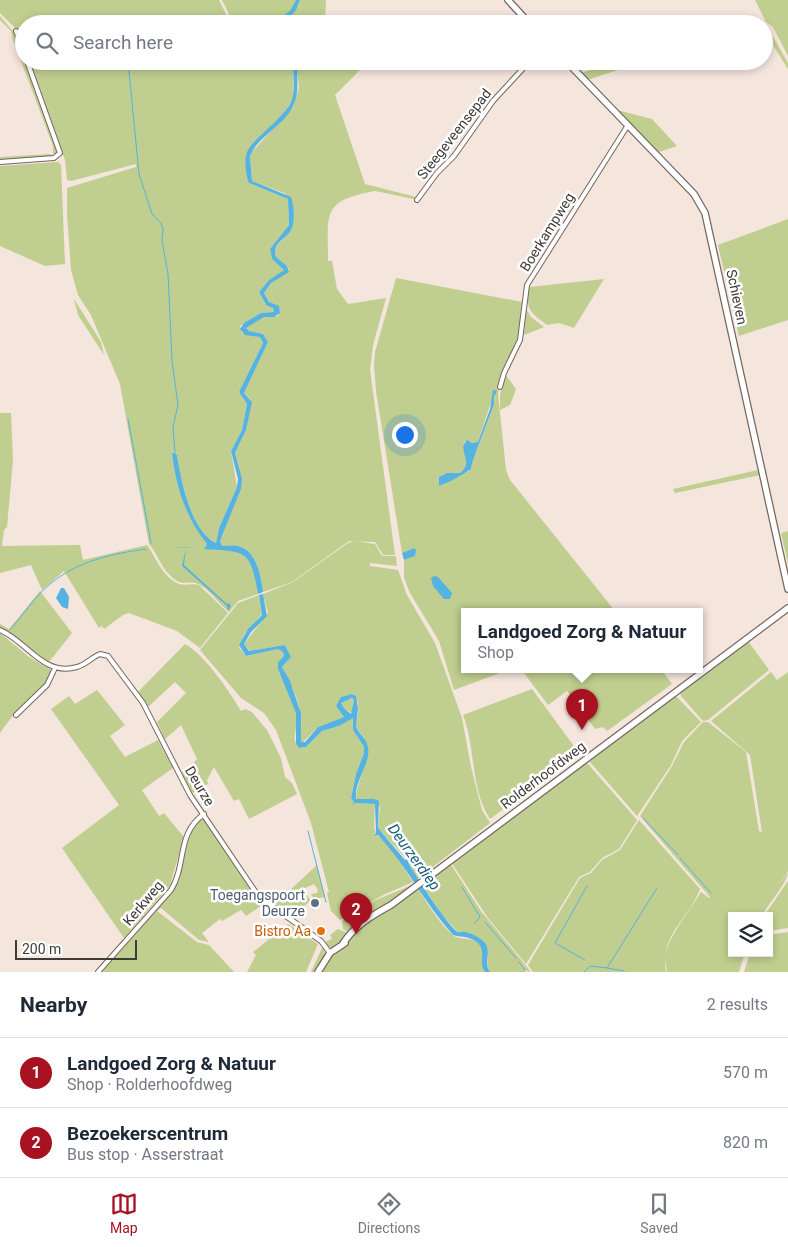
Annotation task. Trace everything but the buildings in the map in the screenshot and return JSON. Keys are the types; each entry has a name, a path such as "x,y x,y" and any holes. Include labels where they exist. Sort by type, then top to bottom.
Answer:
{"street":[{"path":"508,0 522,15"},
{"path":"0,162 54,158 60,153 30,70"},
{"name":"Steegeveensepad","path":"417,200 436,173 454,156 489,106 522,70"},
{"name":"Schieven","path":"575,70 694,194 705,213 788,589"},
{"name":"Boerkampweg","path":"500,387 520,340 526,285 628,125"},
{"name":"Rolderhoofdweg","path":"703,672 788,608"},
{"path":"0,630 30,654 55,668 46,685 16,715"},
{"name":"Deurze","path":"55,668 77,667 100,654 108,656 142,703 190,795 259,897 321,941 330,953"},
{"name":"Rolderhoofdweg","path":"330,953 342,946 349,934 360,924 422,882 701,673"},
{"name":"Kerkweg","path":"98,972 171,890 175,882 189,828 204,814"},
{"path":"318,972 330,953"}],"green space":[{"path":"0,0 219,0 226,15 15,15 15,28 0,13"},
{"path":"222,0 296,0 292,9 286,15 230,15"},
{"path":"300,0 326,0 325,15 290,15 298,6"},
{"path":"755,0 788,0 788,56 773,27 773,15 762,15"},
{"path":"0,16 15,34 15,45 11,31 0,20"},
{"path":"773,37 788,63 788,69 773,45"},
{"path":"24,70 29,70 58,152 56,156 53,153 53,146"},
{"path":"31,70 293,70 293,97 291,102 281,116 255,142 246,155 249,183 288,199 289,225 270,249 272,259 285,270 269,280 259,292 265,304 273,308 274,312 261,313 240,326 242,333 260,337 263,343 239,392 247,404 242,430 231,451 237,487 219,528 216,543 207,536 193,516 184,491 177,455 172,451 179,488 193,523 207,544 204,548 238,552 249,560 253,568 258,594 238,601 229,612 200,585 180,582 171,576 149,544 120,384 91,315 78,295 71,270 67,188 136,167 136,164 71,181 67,180 65,160"},
{"path":"297,70 360,70 335,95 365,184 416,197 414,199 375,191 345,199 336,205 331,212 328,231 328,261 332,261 337,289 348,304 386,298 373,345 370,370 395,555 383,555 375,542 349,541 292,582 263,592 258,567 252,555 242,547 222,546 220,541 241,489 240,472 235,453 246,430 251,400 244,393 268,342 263,334 249,331 246,328 264,316 278,316 280,309 269,302 264,293 271,283 289,270 276,257 275,252 278,244 292,228 294,214 292,200 284,193 252,181 250,154 293,107 299,88"},
{"path":"590,70 618,70 587,80 581,73"},
{"path":"617,110 652,119 677,146 659,152"},
{"path":"51,154 53,157 0,161 0,157"},
{"path":"58,162 61,165 65,264 45,266 0,246 0,166"},
{"path":"788,219 788,320 739,336 718,245"},
{"path":"396,278 522,302 519,334 502,374 498,394 506,470 510,480 613,608 461,608 461,673 500,673 454,690 439,641 410,593 404,578 404,560 415,556 413,548 402,553 376,391 375,352","holes":["495,390 494,404 469,471 439,486 439,477 447,473 460,473 465,467 466,461 463,446 466,441 478,442"]},
{"path":"604,279 574,328 559,323 547,325 536,317 530,309 528,300 529,287"},
{"path":"74,299 101,342 104,355 78,315"},
{"path":"526,309 531,317 544,327 524,335"},
{"path":"505,374 516,389 510,405 500,410 500,394"},
{"path":"0,413 11,413 13,460 7,527 4,530 2,546 80,545 83,560 147,545 168,577 179,584 199,585 228,613 200,648 177,631 129,613 123,615 104,629 102,626 99,628 64,571 42,590 31,565 0,573"},
{"path":"758,470 760,475 675,493 673,489"},
{"path":"788,531 788,563 781,533"},
{"path":"355,541 375,544 382,556 396,556 397,566 370,563 370,566 398,570 407,595 435,643 462,718 471,767 482,810 490,823 417,879 408,861 378,828 380,807 374,799 359,801 356,798 367,751 366,744 356,727 358,709 356,697 353,694 341,697 336,706 344,717 318,727 302,743 300,740 300,710 282,667 291,657 285,645 250,651 244,644 268,613 263,594 293,582 348,543"},
{"path":"40,591 72,633 49,662 0,629 0,624 9,629"},
{"path":"259,595 262,614 245,633 239,647 246,656 278,649 283,652 284,656 278,662 278,669 296,711 295,741 299,748 306,747 322,731 339,726 351,717 353,718 353,730 364,747 364,753 356,774 351,798 354,802 351,807 355,803 375,804 374,828 376,833 373,834 385,841 396,854 413,882 383,895 340,920 331,911 327,893 329,892 311,823 276,730 264,713 241,698 200,650 238,603"},
{"path":"0,633 29,657 51,670 51,676 40,691 19,708 0,733"},
{"path":"748,641 769,670 708,720 703,721 681,696 680,691"},
{"path":"185,644 208,665 241,711 245,709 252,712 267,730 281,758 285,777 292,783 297,794 249,819 239,799 234,801 214,767 207,780 208,784 192,793 181,772 188,769 197,759 181,725 165,739 157,722 186,693 175,682 148,707 138,692"},
{"path":"771,672 777,680 788,672 788,871 777,887 788,872 781,887 764,912 728,912 728,957 744,957 739,972 667,972 665,956 675,932 701,892 710,897 640,816 672,766 684,742 703,722 708,722 746,752 759,831 762,832 750,755 711,721"},
{"path":"524,673 664,673 672,684 607,731 603,727 595,729 567,691 548,705"},
{"path":"532,689 579,753 490,819 479,794 470,741 463,715"},
{"path":"97,690 125,725 110,736 125,757 158,740 173,768 142,790 159,816 164,813 184,837 170,885 124,938 62,848 119,805 51,709 69,696 75,704"},
{"path":"675,695 701,722 682,741 671,765 637,816 590,762 590,759"},
{"path":"354,699 352,713 344,708 341,703"},
{"path":"584,763 588,764 637,820 619,849 602,858 590,872 579,877 526,964 488,918 451,862"},
{"path":"200,819 206,820 258,898 269,909 261,906 246,916 241,910 222,921 220,919 202,933 209,942 199,940 161,908 157,911 197,942 209,945 234,972 99,972 172,889 189,830"},
{"path":"639,820 700,889 671,938 665,959 666,972 533,972 528,965 580,878 591,873 602,860 620,850"},
{"path":"450,863 481,911 531,972 525,970 520,963 526,972 490,972 487,965 488,953 485,944 473,935 458,932 443,916 422,885"},
{"path":"317,865 325,897 314,899 311,894 317,893 318,890 314,884 296,892 295,896 299,901 306,898 307,895 312,903 309,902 296,912 298,915 293,919 273,906"},
{"path":"788,881 788,928 773,930 773,912 767,912"},
{"path":"412,885 349,933 343,929 342,921 376,900"},
{"path":"418,888 435,915 452,934 456,937 472,940 481,946 483,949 483,969 485,972 320,972 331,954 343,949 363,924"},
{"path":"288,924 318,944 306,972 247,972 256,955 253,952"},
{"path":"338,929 348,933 335,948 329,947 325,942 332,939 330,935"},
{"path":"788,932 788,972 744,972 749,957 773,957 773,934"},
{"path":"323,946 325,955 316,972 311,972"}],"water":[{"path":"296,0 300,0 296,10 291,15 284,15 290,11"},
{"path":"293,70 298,70 297,93 293,106 284,119 259,143 250,156 252,181 291,197 294,220 292,229 277,245 275,252 276,257 287,266 289,272 271,283 264,293 269,302 279,306 280,313 274,317 264,317 246,328 249,331 263,334 268,342 244,393 252,402 246,430 235,453 242,479 241,489 220,541 222,546 236,546 244,549 254,558 263,592 258,594 252,568 244,556 229,551 204,549 207,544 187,512 179,489 172,452 177,455 184,490 193,516 207,537 216,543 219,528 237,487 238,479 231,451 242,430 247,404 239,392 263,343 260,337 245,335 240,329 244,323 261,313 274,312 273,308 266,305 259,292 269,280 284,270 272,259 270,249 289,225 288,199 249,183 246,155 254,142 289,106 294,86"},
{"path":"493,390 497,391 494,397 494,404 471,469 439,486 439,477 447,473 460,473 465,467 466,461 463,446 467,440 472,443 478,442 490,409"},
{"path":"186,548 184,565 227,604 229,603 231,606 228,611 227,606 182,566"},
{"path":"414,548 416,550 415,556 404,560 402,553"},
{"path":"434,576 438,577 452,593 450,599 444,599 433,586 431,578"},
{"path":"61,588 64,588 69,597 68,609 62,607 56,598"},
{"path":"263,594 267,616 251,632 244,644 249,651 285,645 291,657 282,667 290,681 301,713 301,742 305,742 318,727 344,717 336,706 341,697 352,694 356,696 358,708 356,727 366,742 368,754 357,786 356,799 374,799 379,801 378,828 405,860 407,859 430,897 454,928 458,932 473,935 485,943 488,950 487,965 490,972 485,972 483,967 480,945 469,938 453,935 388,847 378,835 374,836 376,833 375,804 355,803 351,807 354,802 351,798 356,774 364,753 364,747 353,730 353,718 339,726 322,731 306,747 299,748 296,744 296,713 278,669 278,662 284,656 283,652 278,649 246,656 239,645 248,629 262,615 259,595","holes":["352,698 354,700 351,714 341,703"]}],"waterway":[{"path":"129,70 139,174 152,214 161,223 163,229 162,240 168,274 172,361 178,405 173,427 175,454"},
{"path":"128,419 151,543"},
{"path":"10,630 39,595 61,576 95,560 120,553 146,549"},
{"path":"643,818 678,855"},
{"path":"308,831 326,902"},
{"path":"680,858 711,893"},
{"path":"585,960 555,943 587,886"},
{"path":"462,887 480,917 474,924"},
{"path":"584,972 590,966 607,968 657,888"},
{"path":"485,922 516,958"},
{"path":"519,962 525,970"},
{"path":"607,968 624,971"}],"place":[{"name":"Landgoed Zorg & Natuur","path":"582,730"},
{"name":"Toegangspoort Deurze","path":"315,903"},
{"name":"Bistro Aa","path":"321,931"},
{"name":"Bezoekerscentrum","path":"356,934"}],"water label":[{"name":"Deurzerdiep","path":"414,857"}]}
